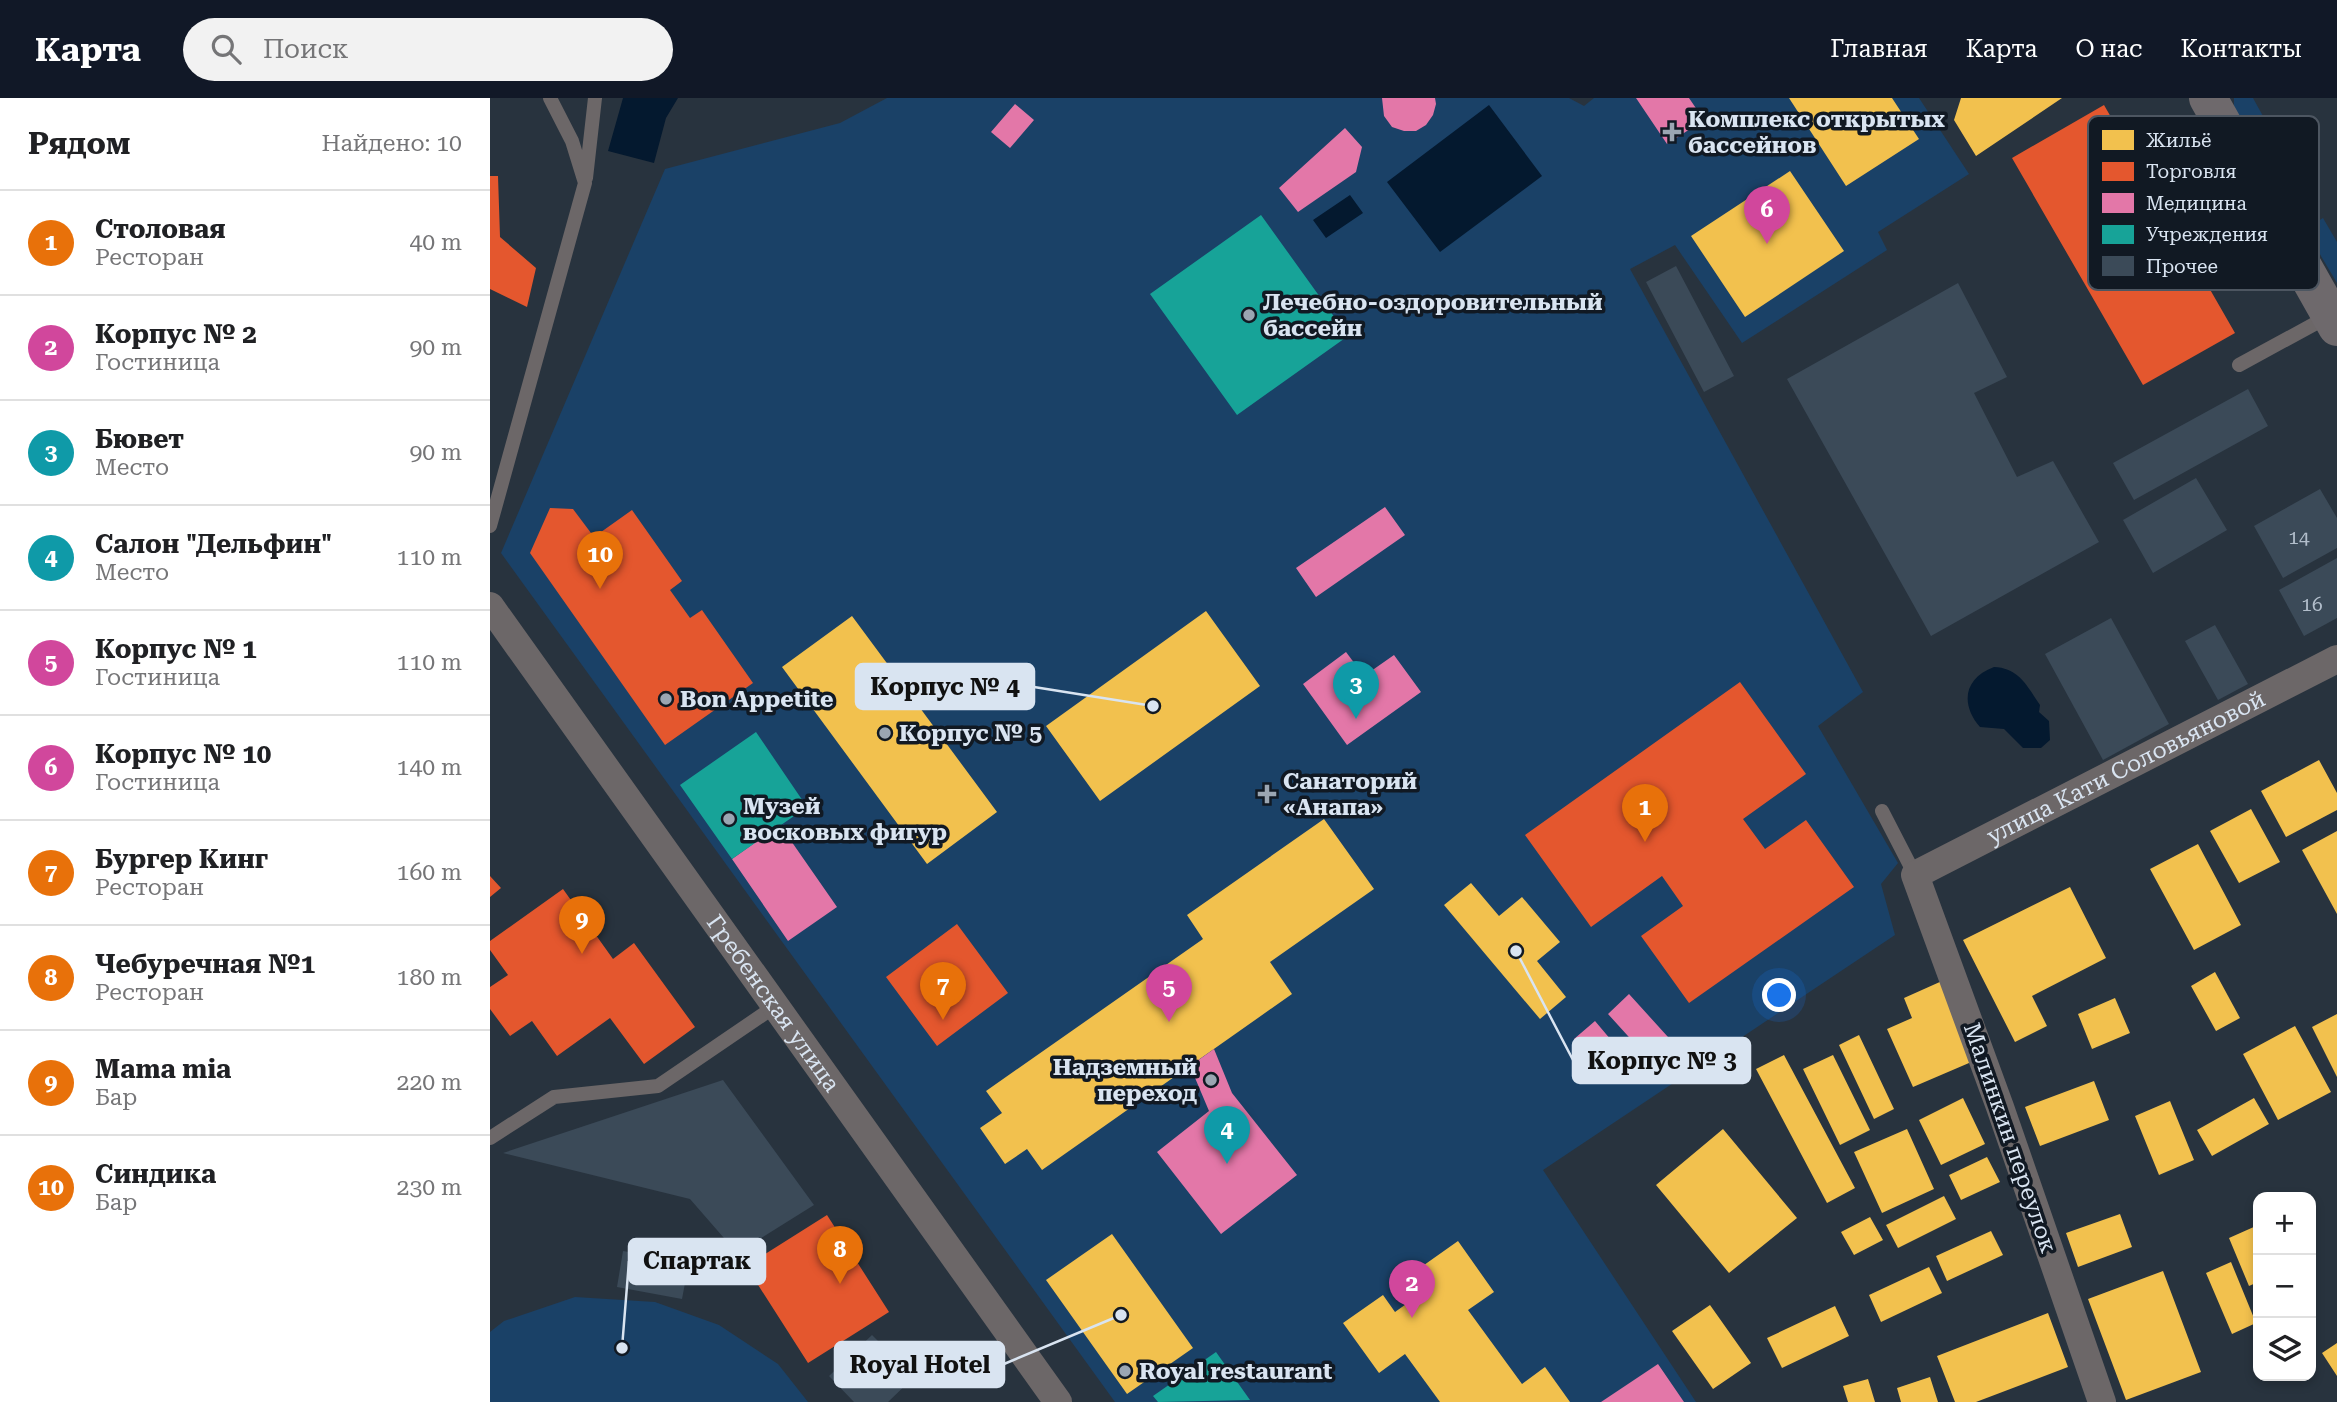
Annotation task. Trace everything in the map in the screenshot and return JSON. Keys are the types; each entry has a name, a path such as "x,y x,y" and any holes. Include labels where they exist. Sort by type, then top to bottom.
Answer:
{"street":[{"path":"2208,98 2218,116"},
{"path":"2316,290 2334,321"},
{"name":"Гребенская улица","path":"490,606 1058,1402"},
{"name":"улица Кати Соловьяновой","path":"1915,875 2337,659"},
{"name":"Малинкин переулок","path":"1915,875 2000,1107 2102,1402"}],"lane":[{"path":"550,98 572,141 585,183"},
{"path":"490,526 585,183 595,98"},
{"path":"2239,365 2334,321"},
{"path":"1882,811 1915,875"},
{"path":"490,1138 554,1097 658,1086 774,1007"}],"shaded area":[{"path":"623,98 678,98 666,118 654,163 608,151"},
{"name":"Санаторий «Анапа»","path":"887,98 1569,98 1584,106 1594,98 1919,98 1969,174 1878,232 1887,250 1742,343 1675,245 1630,269 1863,692 1818,726 1898,863 1881,884 1895,935 1543,1170 1696,1402 1115,1402 501,553 665,169 840,123"},
{"path":"2234,98 2253,98 2263,116 2238,116 2234,109"},
{"path":"1489,105 1542,176 1440,252 1387,182"},
{"path":"1350,195 1363,213 1326,238 1313,220"},
{"path":"2323,218 2337,242 2337,283 2319,253 2319,220"},
{"path":"1994,667 2016,674 2040,705 2039,712 2049,721 2050,740 2041,748 2023,748 2004,729 1980,727 1974,718 1968,692 1976,678"},
{"path":"575,1297 655,1302 719,1325 778,1364 808,1402 490,1402 490,1332 504,1321"}],"building: Жильё":[{"path":"1789,98 1892,98 1919,139 1846,186"},
{"path":"1961,98 2062,98 1976,156 1954,120"},
{"path":"1790,171 1844,251 1745,317 1691,236"},
{"path":"1206,611 1260,686 1100,801 1046,726"},
{"name":"Корпус № 5","path":"852,616 997,812 927,864 782,667"},
{"path":"2319,760 2337,793 2337,810 2286,837 2261,791"},
{"path":"2251,809 2280,862 2239,883 2210,831"},
{"path":"1324,819 1374,889 1270,962 1292,994 1042,1170 1027,1149 1005,1164 980,1128 1002,1113 986,1091 1203,939 1187,915"},
{"path":"2337,831 2337,914 2302,850"},
{"path":"2198,844 2241,925 2194,950 2150,869"},
{"path":"1471,883 1499,916 1522,897 1560,942 1537,961 1566,997 1540,1019 1444,905"},
{"path":"2070,887 2106,958 2032,996 2047,1026 2015,1042 1963,940"},
{"path":"2215,972 2240,1018 2216,1031 2191,986"},
{"path":"1942,981 1976,1060 1913,1087 1887,1029 1912,1018 1904,998"},
{"path":"2115,998 2130,1033 2092,1049 2078,1014"},
{"path":"2337,1014 2337,1077 2312,1027"},
{"path":"2295,1026 2331,1092 2278,1120 2243,1054"},
{"path":"1859,1035 1894,1109 1874,1119 1839,1045"},
{"path":"1784,1055 1855,1188 1827,1203 1756,1069"},
{"path":"1833,1055 1870,1130 1840,1145 1803,1069"},
{"path":"2094,1081 2109,1120 2040,1146 2025,1107"},
{"path":"1963,1098 1985,1144 1941,1165 1919,1120"},
{"path":"2254,1098 2269,1124 2212,1156 2197,1130"},
{"path":"2170,1101 2194,1160 2159,1175 2135,1116"},
{"path":"1723,1129 1797,1218 1729,1273 1656,1185"},
{"path":"1907,1129 1934,1189 1882,1213 1854,1152"},
{"path":"1987,1157 2000,1182 1961,1200 1949,1175"},
{"path":"1944,1196 1956,1219 1898,1248 1886,1225"},
{"path":"2120,1214 2132,1247 2078,1267 2066,1233"},
{"path":"1870,1217 1883,1240 1854,1255 1841,1232"},
{"path":"2253,1227 2253,1284 2249,1286 2229,1238"},
{"path":"1991,1231 2003,1255 1947,1281 1936,1256"},
{"path":"1112,1234 1193,1348 1127,1394 1046,1280"},
{"path":"1458,1241 1494,1292 1468,1310 1522,1384 1545,1367 1570,1402 1440,1402 1405,1354 1379,1373 1343,1323 1383,1295 1395,1312 1430,1287 1417,1270"},
{"path":"2231,1262 2253,1316 2253,1324 2232,1334 2206,1273"},
{"path":"1929,1267 1942,1293 1881,1322 1869,1295"},
{"path":"2163,1271 2201,1372 2126,1400 2088,1299"},
{"path":"1710,1305 1751,1363 1713,1389 1672,1331"},
{"path":"1835,1306 1849,1336 1782,1368 1767,1338"},
{"path":"2048,1313 2068,1367 1976,1402 1955,1402 1937,1356"},
{"path":"2337,1343 2337,1376 2322,1353"},
{"path":"1930,1377 1938,1402 1901,1402 1897,1388"},
{"path":"1868,1379 1875,1402 1848,1402 1843,1386"}],"building: Торговля":[{"path":"2104,105 2110,116 2088,116 2088,290 2012,158"},
{"path":"490,176 498,176 500,237 536,268 527,307 490,289"},
{"path":"2088,290 2210,290 2235,333 2143,385"},
{"path":"550,508 573,509 594,537 632,510 682,581 670,590 690,618 702,610 753,683 665,745 530,553"},
{"path":"1740,682 1806,774 1743,819 1765,849 1806,820 1854,887 1689,1003 1641,936 1683,906 1662,876 1591,927 1525,835"},
{"path":"490,876 501,888 490,897"},
{"path":"563,889 613,959 634,943 695,1027 644,1064 610,1018 557,1056 532,1021 510,1036 490,1009 490,987 508,975 490,950 490,941"},
{"path":"957,924 1008,993 937,1046 886,977"},
{"path":"827,1215 889,1312 808,1363 746,1266"}],"building: Медицина":[{"path":"1382,98 1435,98 1436,104 1426,125 1416,131 1404,131 1392,127 1384,116"},
{"name":"Комплекс открытых бассейнов","path":"1636,98 1689,98 1704,120 1667,144"},
{"path":"1015,104 1034,120 1010,148 991,132"},
{"path":"1345,128 1362,147 1356,172 1298,212 1279,188"},
{"path":"1385,507 1405,535 1316,597 1296,568"},
{"path":"1346,652 1364,676 1394,655 1421,692 1347,745 1303,684"},
{"path":"780,825 837,907 788,941 732,859"},
{"path":"1629,994 1668,1037 1647,1057 1608,1014"},
{"path":"1595,1021 1633,1066 1611,1084 1574,1039"},
{"path":"1214,1049 1232,1093 1297,1175 1221,1234 1157,1152 1209,1111 1190,1066"},
{"path":"1658,1364 1684,1402 1601,1402"}],"building: Учреждения":[{"name":"Лечебно-оздоровительный бассейн","path":"1261,215 1348,336 1237,415 1150,294"},
{"path":"756,732 807,807 732,859 680,785"},
{"path":"1216,1352 1250,1400 1158,1402 1153,1396"}],"building: Прочее":[{"path":"1676,266 1734,376 1704,392 1646,282"},
{"path":"1958,283 2007,377 1974,393 2017,477 2053,461 2099,542 1931,636 1787,379"},
{"path":"2248,389 2268,426 2134,500 2113,463"},
{"path":"2196,478 2227,530 2153,573 2123,520"},
{"path":"2320,489 2337,518 2337,548 2283,578 2254,526"},
{"path":"2337,558 2337,618 2304,636 2279,590"},
{"path":"2111,618 2169,724 2103,760 2045,654"},
{"path":"2215,625 2248,684 2218,700 2185,641"},
{"path":"723,1080 814,1205 737,1253 690,1199 503,1153"},
{"path":"623,1251 689,1262 682,1299 617,1287"},
{"path":"872,1335 914,1377 888,1402 854,1402 829,1376"}],"place":[{"name":"Комплекс открытых бассейнов","path":"1672,132"},
{"name":"Корпус № 10","path":"1767,244"},
{"name":"Лечебно-оздоровительный бассейн","path":"1249,315"},
{"name":"Синдика","path":"600,589"},
{"name":"Bon Appetite","path":"666,699"},
{"name":"Корпус № 4","path":"1153,706"},
{"name":"Бювет","path":"1356,719"},
{"name":"Корпус № 5","path":"885,733"},
{"name":"Санаторий «Анапа»","path":"1267,794"},
{"name":"Музей восковых фигур","path":"729,819"},
{"name":"Столовая","path":"1645,842"},
{"name":"Корпус № 3","path":"1516,951"},
{"name":"Mama mia","path":"582,954"},
{"name":"Бургер Кинг","path":"943,1020"},
{"name":"Корпус № 1","path":"1169,1022"},
{"name":"Надземный переход","path":"1211,1080"},
{"name":"Салон \"Дельфин\"","path":"1227,1164"},
{"name":"Чебуречная №1","path":"840,1284"},
{"name":"Royal Hotel","path":"1121,1315"},
{"name":"Корпус № 2","path":"1412,1318"},
{"name":"Спартак","path":"622,1348"},
{"name":"Royal restaurant","path":"1125,1371"}]}
